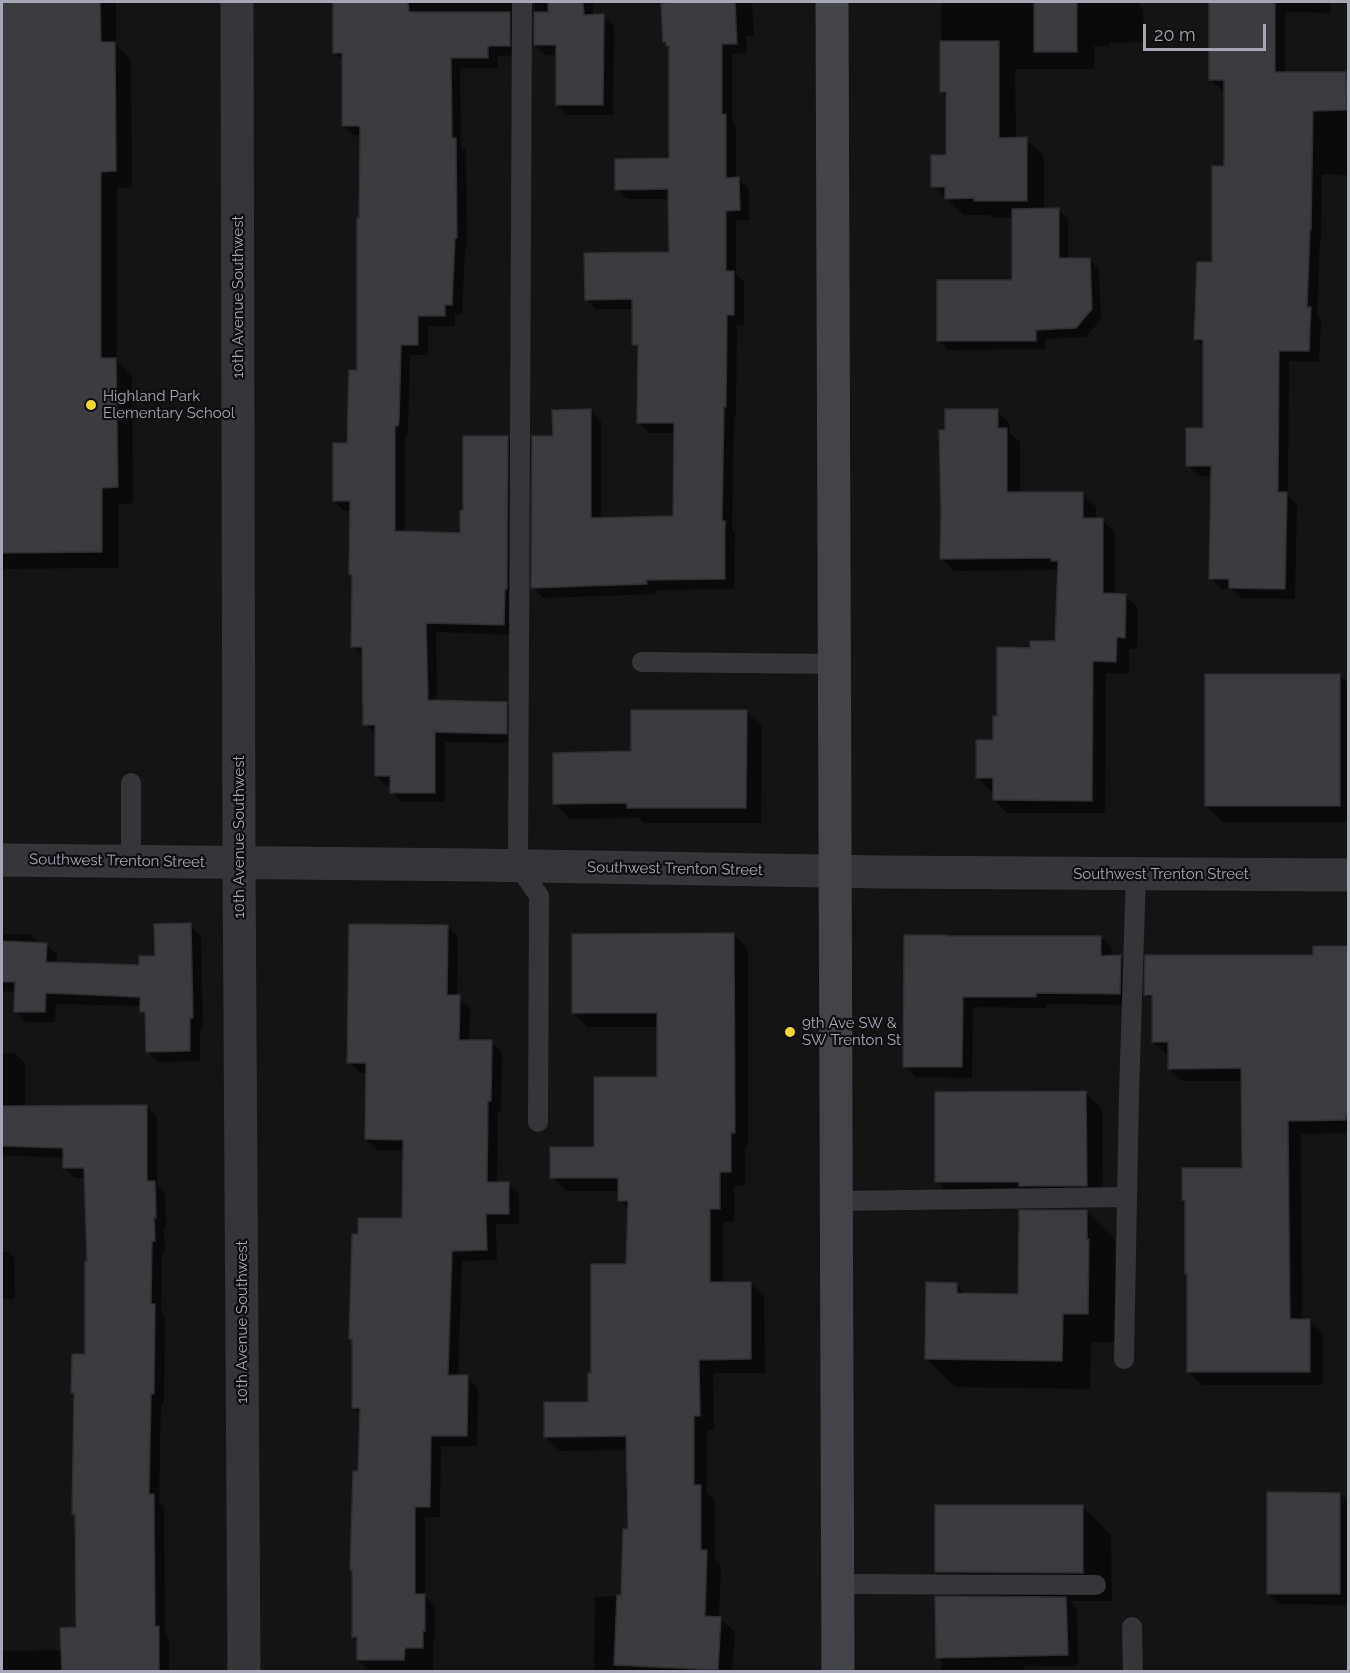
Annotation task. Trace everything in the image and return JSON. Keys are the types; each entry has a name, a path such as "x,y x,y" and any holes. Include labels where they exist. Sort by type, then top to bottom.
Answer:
{"street":[{"name":"10th Avenue Southwest","path":"237,2 244,1671"},
{"path":"832,2 838,1671"},
{"name":"Southwest Trenton Street","path":"2,860 835,872 1348,875"}],"lane":[{"path":"522,2 518,866 539,896 538,1122"},
{"path":"642,662 834,664"},
{"path":"131,783 131,861"},
{"path":"1124,1359 1136,874"},
{"path":"836,1201 1127,1197"},
{"path":"837,1584 1096,1586"},
{"path":"1132,1627 1133,1671"}],"building":[{"path":"2,2 100,2 101,42 115,42 116,171 101,172 101,358 116,358 118,487 102,488 102,552 2,553"},
{"path":"333,2 408,2 409,12 510,12 510,46 488,46 488,58 451,58 452,138 456,138 457,238 455,238 452,305 445,305 445,316 418,316 418,345 401,345 399,421 398,426 395,426 395,531 460,533 460,511 463,510 463,436 508,436 507,589 505,589 504,625 426,623 428,700 507,702 507,734 435,732 435,793 390,793 390,776 375,776 375,725 363,725 362,647 351,647 350,501 333,501 333,443 347,443 349,370 357,370 357,218 359,218 360,126 342,126 342,53 333,53"},
{"path":"548,2 583,2 584,15 604,14 603,105 556,105 556,45 534,45 534,12 548,12"},
{"path":"735,2 737,44 722,44 722,114 726,114 726,178 739,177 740,210 726,211 726,271 734,271 734,315 727,315 722,521 725,521 725,579 646,580 647,584 531,588 532,436 553,436 552,410 591,409 591,518 673,516 674,423 637,423 638,345 632,345 632,299 585,300 584,253 669,252 668,189 615,190 615,159 669,158 669,46 663,42 661,3"},
{"path":"1034,2 1077,2 1077,52 1034,52"},
{"path":"1209,2 1275,2 1275,72 1346,72 1347,110 1313,111 1307,307 1311,307 1309,351 1279,351 1278,492 1287,492 1285,589 1229,588 1229,579 1209,579 1211,466 1186,466 1186,428 1203,428 1203,340 1194,339 1197,262 1212,262 1212,166 1224,166 1224,80 1209,80"},
{"path":"940,41 999,41 999,138 1027,137 1027,201 945,199 945,187 931,187 931,155 946,155 946,92 940,92"},
{"path":"1059,208 1059,258 1090,258 1092,309 1076,328 1036,330 1036,341 937,341 937,280 1012,280 1012,209"},
{"path":"945,409 998,409 998,428 1007,428 1007,492 1083,492 1083,518 1103,518 1103,593 1126,594 1125,638 1117,637 1116,662 1093,661 1092,801 993,800 993,778 976,778 976,740 993,740 993,716 997,716 997,647 1030,648 1030,641 1055,641 1058,561 1051,561 1051,558 940,559 939,430 945,430"},
{"path":"1205,674 1340,674 1340,806 1205,806"},
{"path":"631,710 747,710 746,808 627,808 627,803 553,804 553,753 631,751"},
{"path":"191,923 193,1018 190,1018 190,1051 146,1052 145,1012 140,1012 140,997 46,993 45,1012 14,1012 15,982 2,982 2,941 47,943 46,962 139,965 139,956 155,956 154,924"},
{"path":"349,924 448,925 447,995 460,995 459,1040 492,1040 491,1101 488,1101 487,1182 509,1182 509,1214 486,1214 487,1250 452,1251 448,1375 468,1375 467,1436 431,1436 430,1507 415,1507 415,1594 425,1594 423,1648 405,1648 404,1660 357,1660 357,1637 352,1637 352,1570 350,1570 353,1471 358,1471 360,1408 352,1408 352,1339 349,1339 352,1234 358,1234 358,1218 402,1218 403,1140 365,1139 366,1063 347,1063"},
{"path":"734,933 735,1133 731,1133 731,1172 720,1172 720,1209 710,1209 710,1282 751,1282 751,1359 699,1360 700,1416 694,1416 694,1485 701,1485 701,1550 707,1550 705,1616 721,1617 718,1670 614,1665 617,1595 621,1595 623,1529 628,1529 626,1436 544,1437 544,1402 588,1402 588,1373 591,1373 591,1264 626,1264 628,1201 618,1201 618,1178 550,1178 550,1147 594,1147 594,1077 657,1077 657,1013 572,1013 572,934"},
{"path":"904,935 1101,936 1101,956 1121,955 1120,994 1036,993 1036,997 963,997 962,1067 903,1067"},
{"path":"1313,946 1348,946 1348,1116 1346,1120 1288,1121 1290,1319 1310,1319 1310,1372 1187,1372 1187,1274 1185,1274 1185,1200 1182,1200 1182,1168 1242,1168 1241,1068 1168,1069 1168,1042 1152,1042 1152,995 1144,995 1145,955 1313,955"},
{"path":"1086,1091 1087,1186 1019,1186 1019,1182 935,1182 935,1092"},
{"path":"147,1105 147,1181 155,1181 156,1218 154,1218 155,1241 152,1242 151,1304 155,1304 154,1394 151,1394 149,1494 154,1494 155,1626 159,1626 159,1671 62,1671 60,1628 76,1627 75,1514 72,1514 74,1393 71,1393 72,1354 85,1354 85,1261 87,1262 84,1168 63,1168 63,1148 2,1146 2,1106"},
{"path":"1019,1210 1087,1210 1088,1314 1063,1314 1062,1361 925,1359 926,1282 957,1283 957,1293 1018,1294"},
{"path":"1267,1492 1340,1493 1340,1594 1267,1594"},
{"path":"935,1505 1083,1505 1083,1573 935,1572"},
{"path":"935,1596 1066,1597 1068,1655 936,1658"}],"place":[{"name":"Highland Park Elementary School","path":"91,405"},
{"name":"9th Ave SW & SW Trenton St","path":"790,1032"}]}
